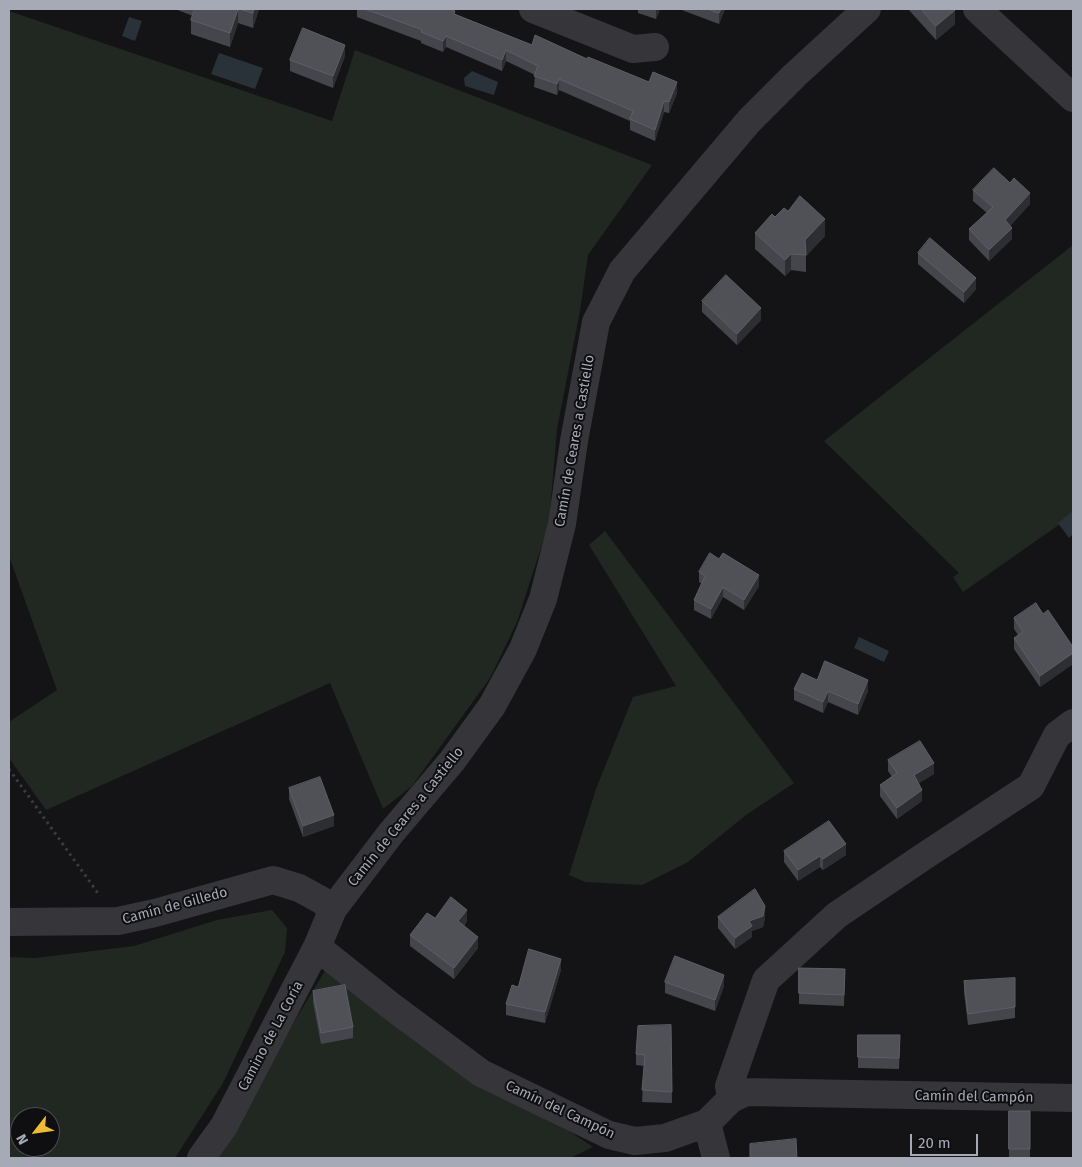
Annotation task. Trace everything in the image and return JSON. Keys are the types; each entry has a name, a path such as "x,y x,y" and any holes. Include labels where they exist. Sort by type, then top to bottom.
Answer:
{"street":[{"path":"533,9 633,49 654,47"},
{"name":"Camín de Ceares a Castiello","path":"333,909 391,833 452,761 492,706 523,649 543,599 562,524 574,441 596,322 622,271 749,121 795,75 867,9"},
{"path":"992,14 1073,98"},
{"path":"731,1100 729,1086 766,980 837,915 926,854 1031,786 1057,735 1073,723"},
{"name":"Camín de Gilledo","path":"9,922 118,921 155,913 273,880 299,888 333,909"},
{"name":"Camino de La Coría","path":"201,1158 224,1126 317,947 333,909"},
{"name":"Camín del Campón","path":"317,947 390,1006 481,1073 609,1135 636,1141 666,1138 707,1123 731,1100 746,1092 1073,1098"},
{"path":"707,1123 716,1158"}],"path":[{"path":"9,769 118,921"}],"shaded area":[{"path":"9,11 332,121 355,50 652,165 588,255 580,311 557,429 549,523 517,622 490,678 412,786 383,809 330,683 46,810 9,758 9,722 57,690 9,556"},
{"path":"129,17 142,21 135,41 122,36"},
{"path":"219,53 263,68 255,89 211,74"},
{"path":"472,71 498,82 494,95 465,86 464,78"},
{"path":"1073,245 1073,515 963,592 953,577 959,573 824,441"},
{"path":"1073,511 1073,534 1069,538 1058,523"},
{"path":"605,531 794,783 746,815 688,862 642,885 585,882 569,875 596,789 633,697 676,686 589,545"},
{"path":"859,637 889,651 884,662 854,648"},
{"path":"272,910 287,928 285,952 223,1083 175,1158 9,1158 9,957 35,958 134,946 217,920"},
{"path":"326,969 593,1147 570,1158 212,1158"}],"building":[{"path":"195,9 238,9 230,33 191,20"},
{"path":"240,9 254,9 253,13"},
{"path":"365,9 449,9 455,11 454,14 532,45 535,35 587,59 588,57 649,82 653,72 677,82 669,102 664,101 655,130 630,119 633,111 559,79 557,84 534,76 538,66 506,50 502,60 446,36 443,41 421,32 422,30"},
{"path":"708,9 721,9 719,13"},
{"path":"921,9 954,9 955,10 936,26"},
{"path":"303,28 345,45 333,76 290,60"},
{"path":"994,168 1010,183 1014,178 1030,193 1005,220 1012,228 989,250 969,229 993,207 973,190"},
{"path":"800,196 825,219 805,240 806,255 791,254 785,260 755,233 772,214 775,217 784,208 788,211"},
{"path":"930,238 976,278 964,292 918,253"},
{"path":"726,275 761,308 737,334 702,301"},
{"path":"710,553 719,559 723,553 759,575 744,600 723,587 711,609 694,600 705,576 699,572"},
{"path":"1036,603 1043,614 1048,610 1073,647 1073,653 1040,676 1014,638 1023,632 1014,618"},
{"path":"825,661 868,680 858,704 828,691 823,702 794,689 802,673 817,680"},
{"path":"920,741 934,763 914,775 922,790 897,808 880,785 897,773 888,760"},
{"path":"320,777 334,815 303,826 289,788"},
{"path":"829,821 846,844 823,859 820,856 798,870 784,851"},
{"path":"755,889 765,906 763,916 749,921 752,926 735,938 718,917"},
{"path":"451,897 467,910 458,921 478,937 454,968 410,935 427,913 435,918"},
{"path":"529,949 561,959 545,1012 506,1004 512,985 518,987"},
{"path":"675,956 724,975 715,1000 665,982"},
{"path":"799,968 845,969 844,995 799,993"},
{"path":"1015,978 1015,1007 968,1014 964,981"},
{"path":"345,985 353,1027 321,1033 313,991"},
{"path":"671,1025 672,1092 642,1090 645,1055 636,1054 638,1026"},
{"path":"858,1035 900,1035 899,1058 858,1057"},
{"path":"1009,1111 1030,1111 1030,1149 1009,1149"},
{"path":"796,1139 797,1158 750,1158 750,1144"}]}
